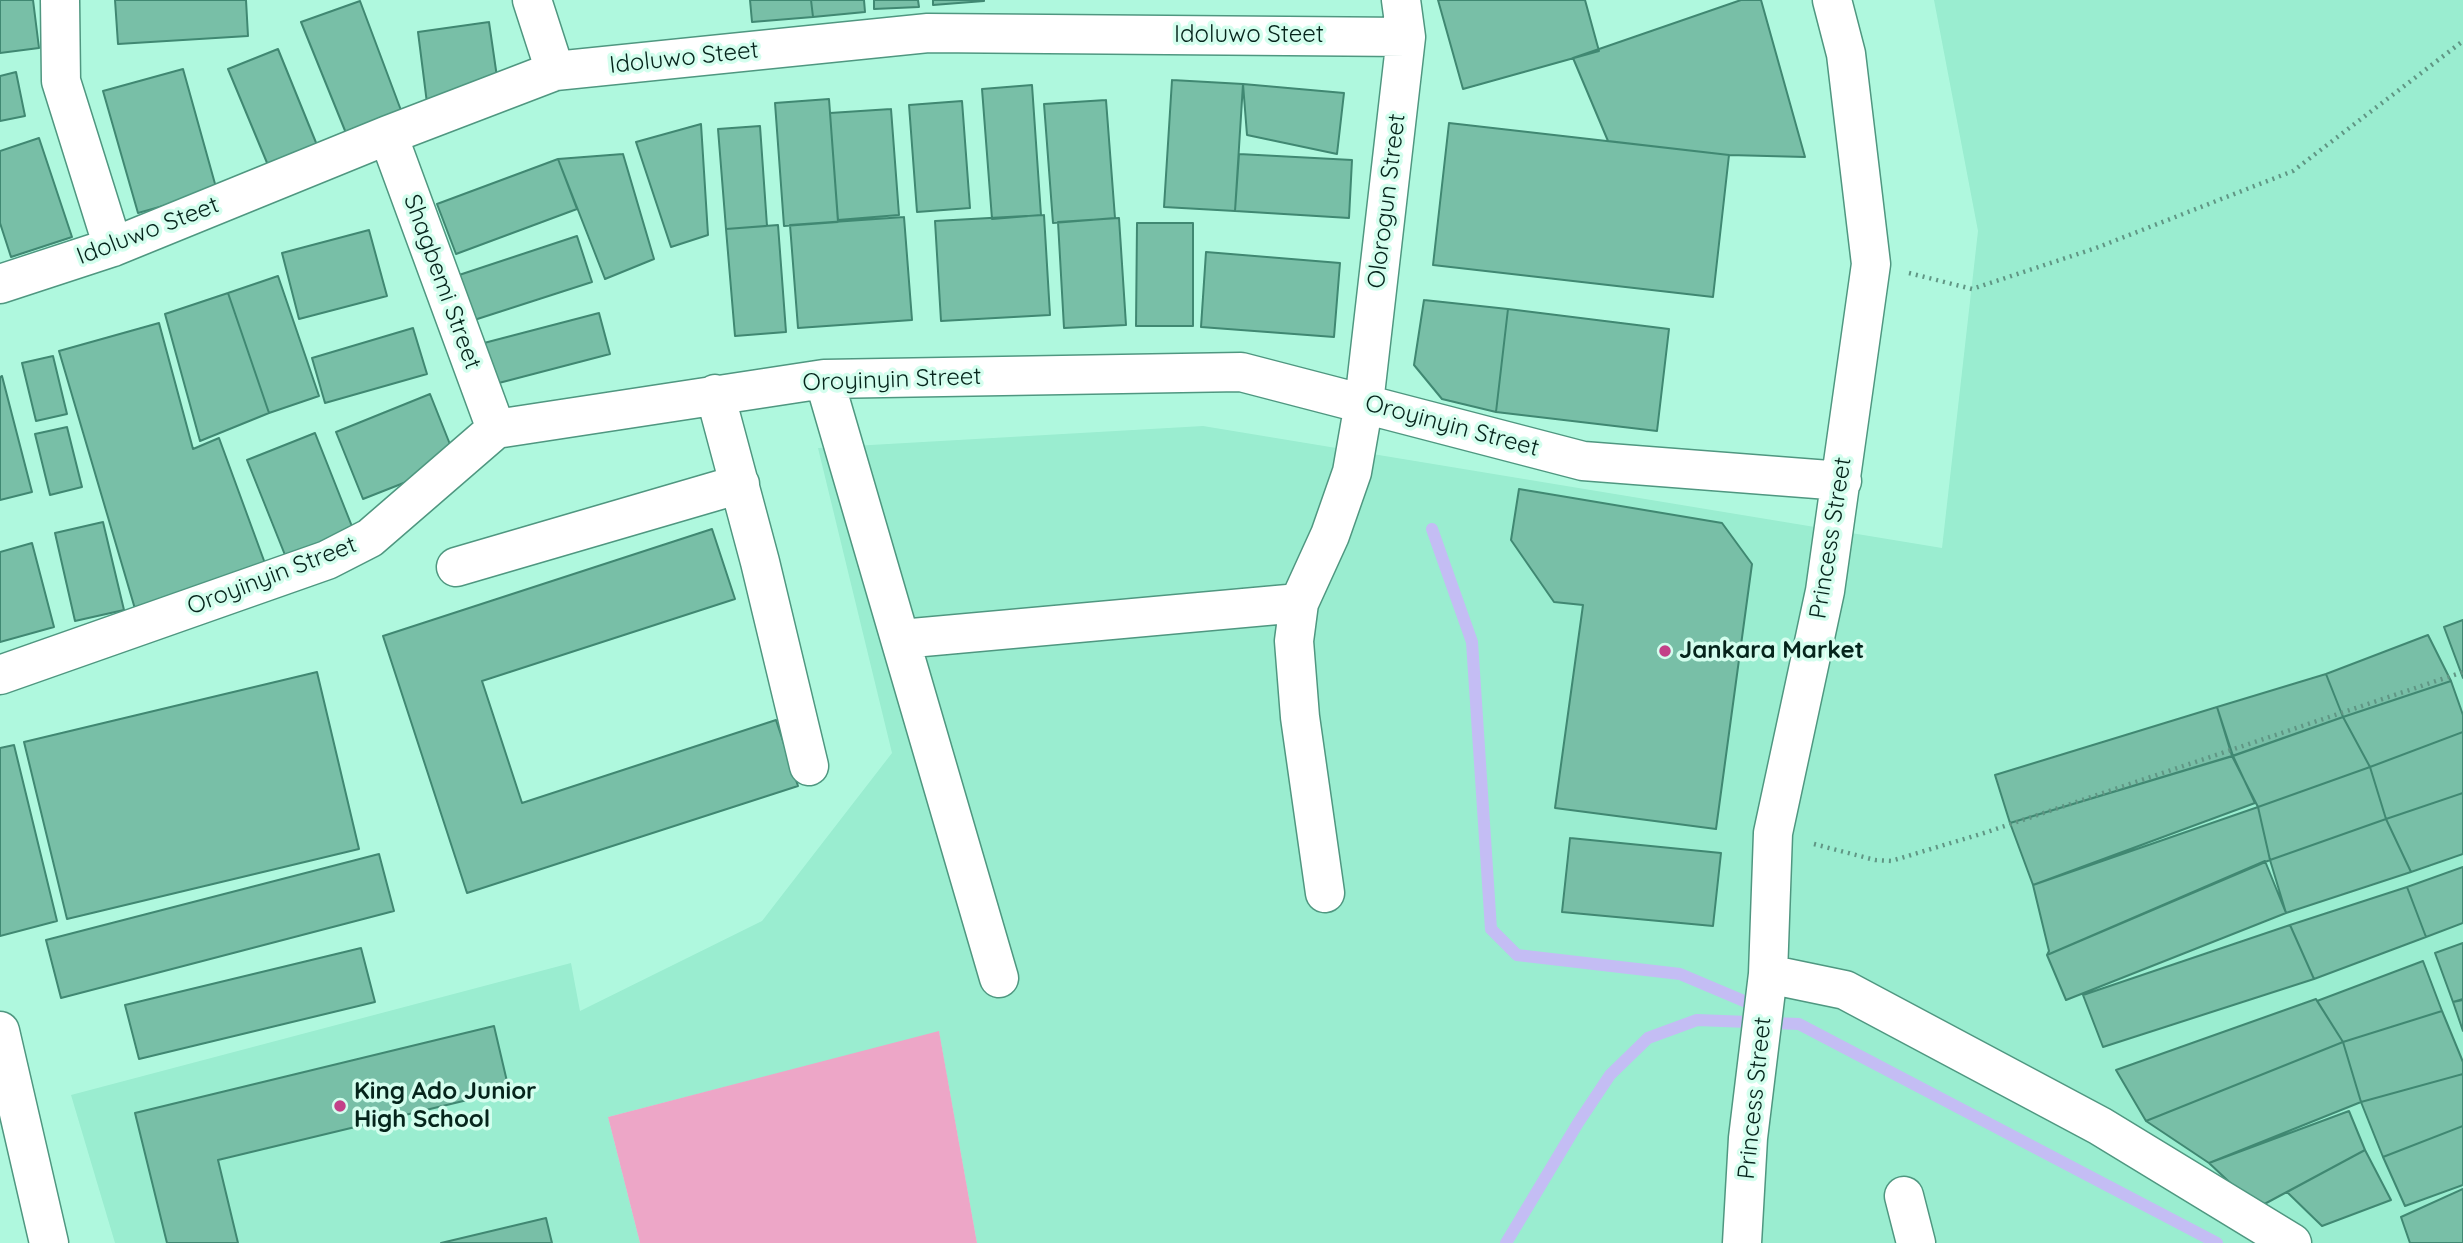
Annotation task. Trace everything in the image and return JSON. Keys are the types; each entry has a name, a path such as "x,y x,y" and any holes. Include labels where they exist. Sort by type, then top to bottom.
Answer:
{"street":[{"path":"60,0 61,81 113,247"},
{"path":"532,0 555,71"},
{"name":"Princess Street","path":"1742,1243 1748,1138 1768,974 1773,833 1825,591 1871,264 1846,54 1832,0"},
{"name":"Idoluwo Steet","path":"0,284 113,247 388,135 555,71 928,33 1404,18"},
{"name":"Olorogun Street","path":"1325,893 1300,717 1294,641 1299,603 1326,545 1352,472 1364,403 1404,18"},
{"name":"Shagbemi Street","path":"388,135 496,429"},
{"name":"Oroyinyin Street","path":"0,675 327,560 370,538 496,429 824,379 1241,372 1583,461 1842,481"},
{"path":"824,379 999,978"},
{"path":"715,394 740,484 809,766"},
{"path":"456,567 740,484"},
{"path":"901,639 1299,603"},
{"path":"1768,974 1845,990 2100,1126 2292,1243"},
{"path":"0,1031 49,1243"},
{"path":"1904,1196 1916,1243"}],"path":[{"path":"1871,264 1972,289 2096,247 2292,171 2463,41"},
{"path":"1773,833 1875,860 1891,861 1984,833 2463,671"}],"shaded area":[{"name":"Jankara Market","path":"1934,0 2463,0 2463,1243 977,1243 939,1032 608,1117 640,1243 115,1243 71,1095 571,963 580,1011 762,921 892,753 818,448 1203,426 1942,548 1978,231"},
{"path":"939,1031 977,1243 640,1243 608,1117"}],"building":[{"path":"0,0 33,0 39,48 0,53"},
{"path":"115,0 246,0 248,36 118,44"},
{"path":"750,0 811,0 813,17 752,22"},
{"path":"811,0 864,0 865,12 813,17"},
{"path":"874,0 918,0 919,7 874,9"},
{"path":"933,0 984,0 984,1 933,5"},
{"path":"1438,0 1585,0 1599,51 1463,89"},
{"path":"1741,0 1761,0 1805,157 1729,155 1608,141 1573,58"},
{"path":"360,1 405,121 350,143 301,22"},
{"path":"489,22 498,84 428,111 418,32"},
{"path":"278,49 319,150 270,170 228,69"},
{"path":"183,69 217,191 138,213 103,91"},
{"path":"16,72 25,116 0,121 0,76"},
{"path":"1172,80 1243,84 1235,211 1164,207"},
{"path":"1243,84 1344,93 1337,154 1247,135"},
{"path":"1032,85 1041,215 992,219 982,89"},
{"path":"829,99 838,222 784,226 775,103"},
{"path":"1106,100 1115,218 1053,223 1044,104"},
{"path":"962,101 970,208 917,212 909,105"},
{"path":"891,109 899,215 838,220 830,113"},
{"path":"1449,123 1729,155 1713,297 1433,265"},
{"path":"701,124 708,235 671,247 636,142"},
{"path":"760,126 767,226 726,229 718,129"},
{"path":"39,138 72,237 11,257 0,223 0,151"},
{"path":"623,154 654,259 605,279 558,159"},
{"path":"1239,154 1352,160 1349,218 1235,211"},
{"path":"558,159 577,209 456,254 437,204"},
{"path":"1044,215 1050,315 941,321 935,221"},
{"path":"904,217 912,320 798,328 790,225"},
{"path":"1119,218 1126,325 1064,328 1058,222"},
{"path":"1137,223 1193,223 1193,326 1136,326"},
{"path":"778,225 786,332 735,336 726,229"},
{"path":"369,230 387,296 299,319 282,253"},
{"path":"577,236 592,282 468,322 453,277"},
{"path":"1206,252 1340,263 1334,337 1201,327"},
{"path":"278,276 319,396 269,413 228,293"},
{"path":"228,293 269,413 200,441 165,314"},
{"path":"1424,300 1508,309 1496,412 1442,399 1414,365"},
{"path":"1508,309 1669,329 1657,431 1496,412"},
{"path":"599,313 610,354 495,384 484,343"},
{"path":"159,323 193,449 219,438 270,577 138,619 59,351"},
{"path":"413,328 427,374 325,403 312,358"},
{"path":"53,356 67,414 36,421 22,363"},
{"path":"2,376 32,492 0,500 0,377"},
{"path":"430,394 457,462 363,499 336,432"},
{"path":"67,427 82,487 50,495 35,434"},
{"path":"315,433 355,534 287,560 247,460"},
{"path":"1519,489 1722,523 1752,564 1716,829 1555,808 1583,605 1554,602 1511,540"},
{"path":"103,522 124,610 75,621 55,533"},
{"path":"712,529 735,599 482,681 522,803 776,720 798,786 467,893 383,636"},
{"path":"32,543 54,627 0,642 0,552"},
{"path":"2463,620 2463,678 2444,627"},
{"path":"2428,635 2451,681 2343,717 2326,674"},
{"path":"317,672 359,849 67,919 24,742"},
{"path":"2326,674 2343,717 2233,756 2217,707"},
{"path":"2451,681 2463,715 2463,732 2370,767 2343,717"},
{"path":"2217,707 2232,756 2010,823 1995,775"},
{"path":"2343,717 2370,767 2258,807 2232,756"},
{"path":"2463,732 2463,793 2386,819 2370,767"},
{"path":"14,745 57,921 0,936 0,748"},
{"path":"2233,756 2255,803 2033,885 2010,823"},
{"path":"2370,767 2386,819 2270,860 2258,807"},
{"path":"2463,793 2463,854 2411,872 2386,819"},
{"path":"2258,807 2270,860 2047,955 2049,951 2033,885"},
{"path":"2386,819 2411,872 2286,913 2270,860"},
{"path":"1570,838 1721,853 1713,926 1562,912"},
{"path":"379,854 394,911 61,998 46,940"},
{"path":"2265,861 2286,913 2066,1000 2047,955"},
{"path":"2463,867 2463,923 2426,937 2407,887"},
{"path":"2407,887 2426,937 2314,979 2290,925"},
{"path":"2290,925 2314,979 2103,1047 2083,995"},
{"path":"2463,943 2463,999 2453,1002 2435,953"},
{"path":"361,948 375,1002 139,1059 125,1005"},
{"path":"2423,961 2442,1011 2343,1042 2317,1001"},
{"path":"2316,999 2343,1042 2146,1121 2116,1070"},
{"path":"2463,1000 2463,1031 2453,1002"},
{"path":"2442,1011 2463,1062 2463,1074 2361,1102 2343,1042"},
{"path":"494,1026 509,1090 218,1160 238,1243 167,1243 135,1113"},
{"path":"2343,1042 2361,1102 2209,1163 2146,1121"},
{"path":"2463,1074 2463,1126 2383,1157 2361,1102"},
{"path":"2349,1111 2365,1150 2257,1208 2209,1163"},
{"path":"2463,1126 2463,1185 2405,1206 2383,1157"},
{"path":"2365,1150 2391,1200 2322,1226 2287,1192"},
{"path":"2463,1189 2463,1243 2410,1243 2401,1217"},
{"path":"546,1218 552,1243 441,1243"}],"waterway":[{"path":"1432,529 1472,642 1491,929 1517,955 1680,974 1758,1007"},
{"path":"1506,1243 1610,1075 1648,1038 1697,1020 1799,1024 2217,1243"}],"place":[{"name":"Jankara Market","path":"1665,651"},
{"name":"King Ado Junior High School","path":"340,1106"}]}
